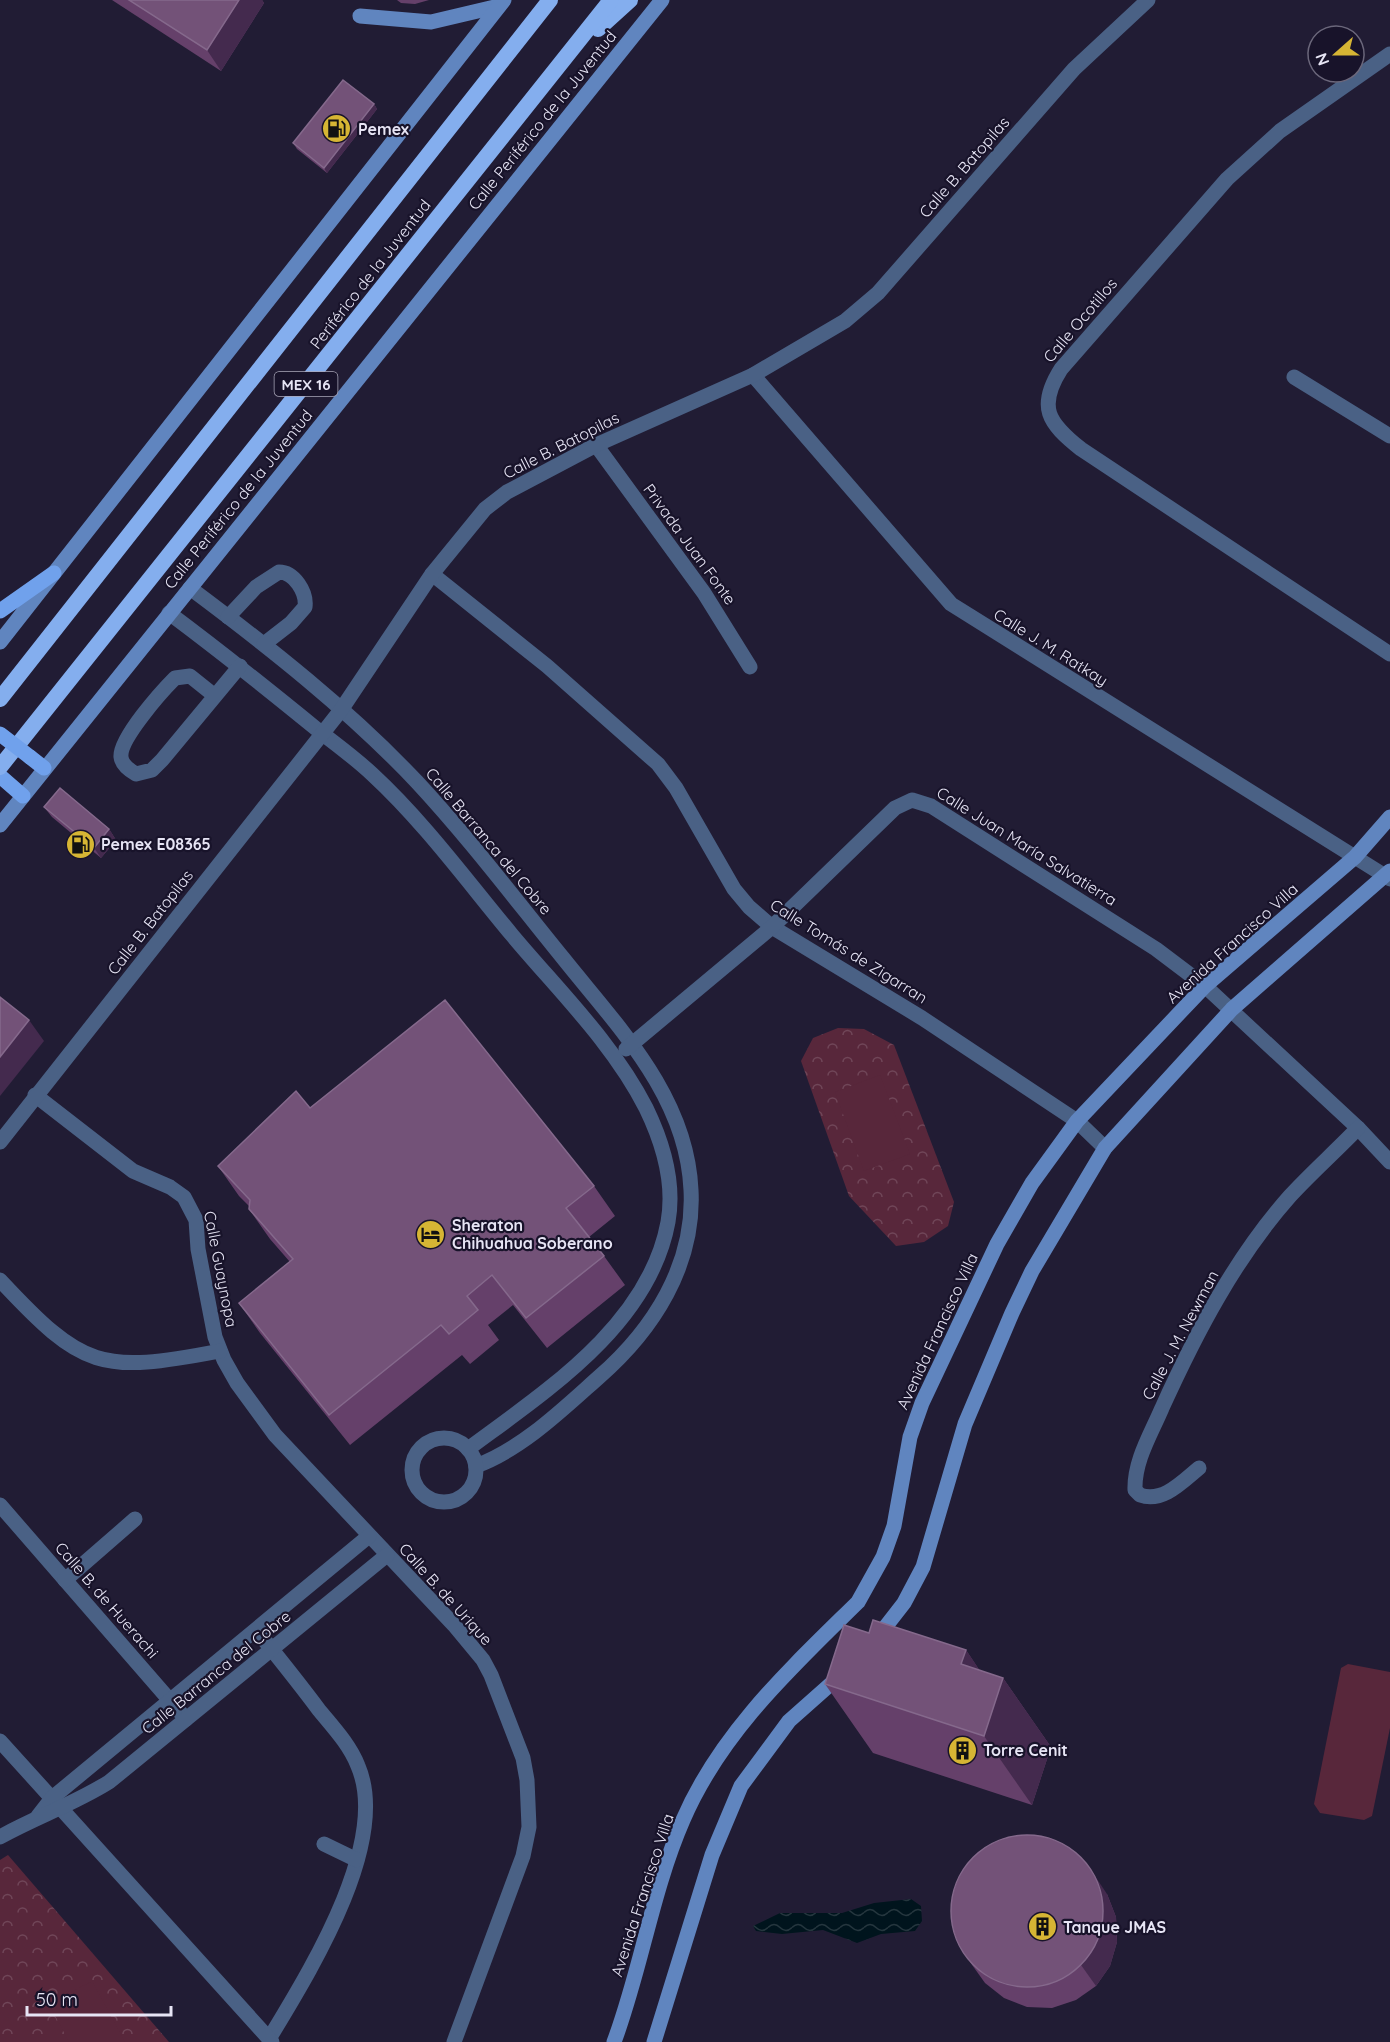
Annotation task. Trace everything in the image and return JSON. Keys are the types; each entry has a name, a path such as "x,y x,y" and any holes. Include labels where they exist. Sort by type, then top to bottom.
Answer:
{"highway":[{"name":"Periférico de la Juventud","path":"0,699 550,0"},
{"name":"Periférico de la Juventud","path":"0,767 611,0"},
{"path":"554,71 630,0"}],"main road":[{"name":"Calle Periférico de la Juventud","path":"0,825 662,0"},
{"path":"360,16 431,22 502,3"},
{"path":"0,642 502,3"},
{"path":"0,611 54,573"},
{"path":"0,734 44,768"},
{"path":"4,780 23,796"},
{"name":"Avenida Francisco Villa","path":"614,2042 683,1820 705,1777 737,1727 858,1602 871,1583 894,1526 910,1437 921,1403 997,1244 1032,1183 1077,1121 1205,987 1355,857 1390,817"},
{"path":"654,2042 712,1855 741,1786 789,1721 860,1658 904,1603 923,1567 945,1495 952,1461 994,1353 1032,1271 1106,1148 1232,1009 1388,875"}],"street":[{"name":"Calle B. Batopilas","path":"0,1142 341,710 432,574 479,516 507,492 596,445 753,375 845,321 878,292 1074,69 1148,0"},
{"name":"Calle Ocotillos","path":"1390,54 1280,130 1227,179 1062,369 1048,395 1048,410 1054,425 1081,449 1390,654"},
{"name":"Calle J. M. Ratkay","path":"753,375 951,604 1355,857 1388,875"},
{"path":"1294,377 1390,436"},
{"name":"Privada Juan Fonte","path":"596,445 704,593 750,668"},
{"path":"228,617 267,578 279,572 291,576 303,592 305,607 291,623 264,644"},
{"name":"Calle Tomás de Zigarran","path":"432,574 547,666 635,741 658,764 676,788 734,889 749,907 772,927 922,1018 1077,1121 1106,1148"},
{"name":"Calle Barranca del Cobre","path":"190,588 264,644 341,710 415,779 452,820 632,1044 656,1079 670,1105 688,1166 691,1211 684,1256 668,1292 631,1347 558,1413 507,1451 476,1466"},
{"path":"169,613 240,666 374,776 433,838 615,1058 647,1110 668,1170 671,1194 662,1245 629,1308 612,1329 578,1361 523,1408 468,1449"},
{"path":"215,696 190,676 175,678 124,744 121,759 124,765 136,774 152,770 215,696 240,666"},
{"name":"Calle Juan María Salvatierra","path":"615,1058 772,927 895,808 912,800 931,806 1156,949 1232,1009 1358,1128 1390,1162"},
{"path":"433,838 452,820"},
{"name":"Calle Guaynopa","path":"35,1095 133,1170 170,1187 184,1197 196,1220 198,1250 220,1351"},
{"name":"Calle J. M. Newman","path":"1199,1468 1169,1492 1155,1497 1140,1495 1136,1490 1137,1469 1143,1449 1204,1323 1236,1269 1290,1197 1358,1128"},
{"path":"668,1170 688,1166"},
{"path":"0,1280 41,1324 64,1343 91,1357 117,1364 162,1362 220,1351"},
{"name":"Calle B. de Urique","path":"220,1351 237,1383 275,1434 454,1625 483,1660 519,1748 527,1780 529,1827 524,1856 454,2042"},
{"path":"445,1438 461,1443 468,1449 476,1466 473,1484 461,1497 453,1501 435,1501 427,1497 415,1484 412,1466 425,1445 445,1438"},
{"name":"Calle B. de Huerachi","path":"0,1505 186,1719"},
{"path":"65,1580 135,1520"},
{"name":"Calle Barranca del Cobre","path":"57,1803 170,1701 369,1536"},
{"name":"Calle Barranca del Cobre","path":"57,1803 110,1782 387,1555"},
{"path":"0,1741 271,2040 313,1966 338,1914 365,1830 367,1802 358,1764 337,1733 257,1631"},
{"path":"0,1837 57,1803"},
{"path":"324,1844 357,1860"}],"green space":[{"path":"838,1028 864,1029 894,1045 954,1202 948,1226 924,1242 896,1246 849,1196 801,1061 813,1038"},
{"path":"880,1075 910,1154 864,1171 835,1092"},
{"path":"1348,1664 1390,1672 1390,1728 1372,1816 1364,1820 1320,1813 1314,1804 1341,1668"},
{"path":"8,1855 169,2042 0,2042 0,1860"},
{"path":"92,1981 125,2042 69,2042 49,2004"}],"water":[{"path":"911,1899 921,1906 922,1921 915,1931 881,1934 857,1943 823,1930 782,1934 756,1931 753,1926 780,1913 842,1913 874,1903"}],"building":[{"path":"129,0 239,0 207,50"},
{"name":"Pemex","path":"343,80 374,104 324,168 293,143"},
{"path":"60,788 109,829 94,848 44,807"},
{"path":"0,997 29,1020 0,1057"},
{"name":"Sheraton Chihuahua Soberano","path":"445,1000 594,1186 566,1208 604,1256 526,1318 492,1275 467,1296 478,1310 449,1334 441,1325 329,1415 239,1303 293,1259 249,1209 250,1200 218,1166 296,1091 310,1108"},
{"path":"873,1620 966,1650 961,1664 1003,1678 984,1736 825,1684 844,1625 869,1633"},
{"name":"Tanque JMAS","path":"1027,1835 1056,1841 1081,1857 1097,1882 1103,1911 1097,1940 1081,1965 1056,1981 1027,1987 998,1981 973,1965 957,1940 951,1911 957,1882 973,1857 998,1841"}],"place":[{"name":"Pemex","path":"337,129"},
{"name":"Pemex E08365","path":"80,844"},
{"name":"Sheraton Chihuahua Soberano","path":"431,1234"},
{"name":"Torre Cenit","path":"962,1750"},
{"name":"Tanque JMAS","path":"1042,1927"}]}
